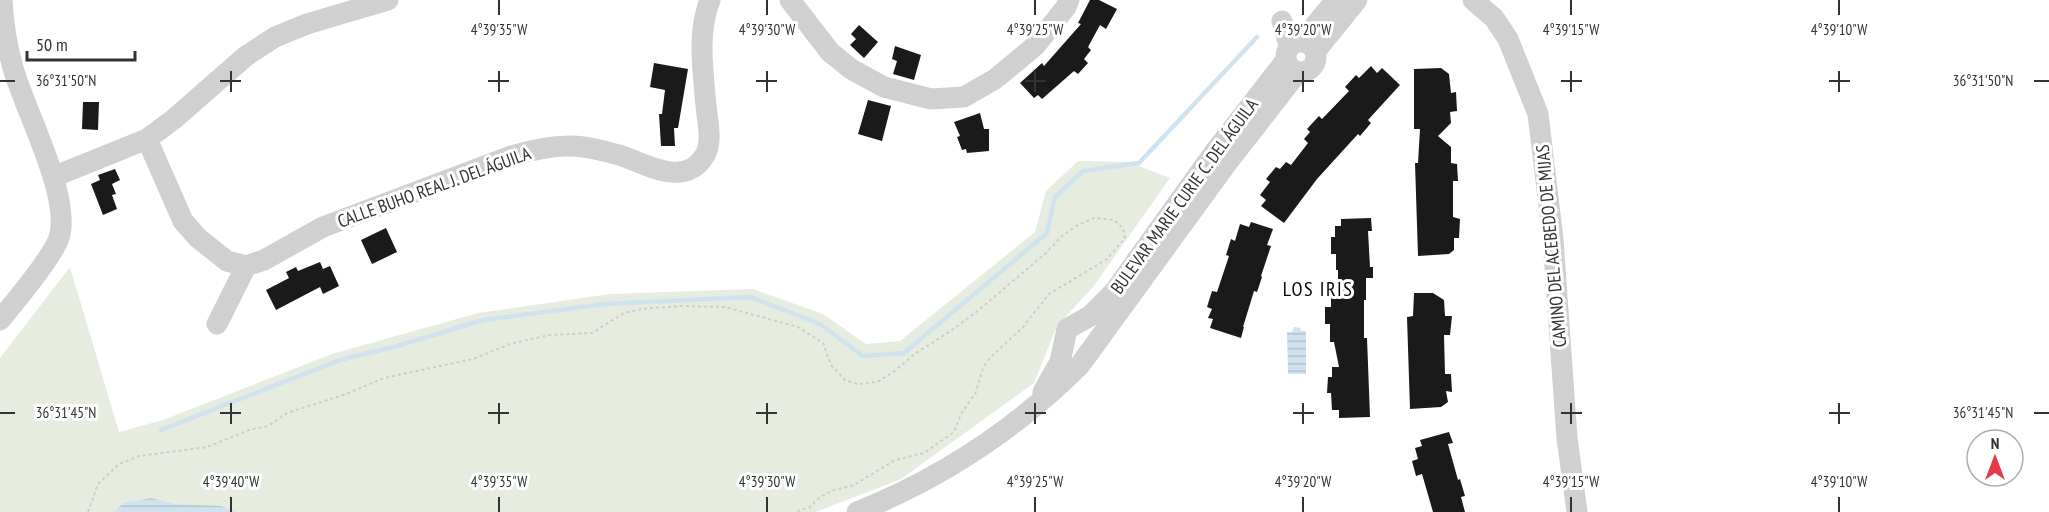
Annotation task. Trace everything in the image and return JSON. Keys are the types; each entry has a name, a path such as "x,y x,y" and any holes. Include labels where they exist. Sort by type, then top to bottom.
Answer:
{"street":[{"path":"0,320 49,255 58,238 61,220 53,177 13,67 2,0"},
{"path":"53,177 147,139 174,119 246,56 275,37 308,24 388,0"},
{"name":"CALLE BUHO REAL J. DEL ÁGUILA","path":"246,266 264,260 323,227 510,156 540,148 574,146 617,154 672,174 687,171 700,163 707,151 709,137 703,34 710,0"},
{"path":"790,0 830,52 851,69 884,87 931,99 964,97 994,79 1035,46 1069,0"},
{"path":"1298,54 1336,0"},
{"path":"1298,54 1357,0"},
{"name":"CAMINO DEL ACEBEDO DE MIJAS","path":"1473,0 1494,18 1508,39 1538,114 1553,239 1567,438 1577,512"},
{"path":"1282,21 1298,54"},
{"name":"BULEVAR MARIE CURIE C. DEL ÁGUILA","path":"1037,403 1060,362 1070,330 1089,316 1114,292 1213,154 1298,54"},
{"name":"BULEVAR MARIE CURIE C. DEL ÁGUILA","path":"857,512 899,496 937,476 1006,429 1080,365 1227,163 1298,54"},
{"path":"147,139 183,221 198,238 227,261 246,266 217,324"},
{"path":"1070,330 1067,345 1074,352 1080,353 1094,346"}],"path":[{"path":"88,512 98,484 118,464 139,456 207,447 249,430 268,426 287,413 346,394 384,378 473,359 510,344 549,335 592,333 624,313 642,309 679,306 725,307 798,327 823,343 831,365 845,380 858,384 877,382 980,309 1046,253 1062,236 1078,225 1094,218 1114,220 1123,228 1125,238 1107,259 1049,294 1023,327 989,359 983,368 976,392 961,414 954,432 924,453 895,460 854,485 820,496 810,507 795,512"}],"shaded area":[{"path":"1078,161 1128,162 1170,178 1093,287 1057,326 1034,383 901,479 816,512 0,512 0,358 70,267 119,432 163,420 332,354 478,313 610,294 753,289 823,314 866,344 900,341 1035,232 1046,191"}],"water":[{"path":"1294,327 1306,331 1306,374 1288,374 1287,332 1292,332"},
{"path":"151,498 174,504 221,506 236,512 114,512 123,503"}],"building":[{"path":"1090,0 1099,0 1117,9 1106,29 1100,25 1088,47 1091,50 1084,59 1088,63 1078,74 1074,71 1042,99 1038,95 1034,98 1020,83 1042,63 1044,66 1081,24 1078,23"},
{"path":"859,25 878,42 864,58 850,45 856,39 851,34"},
{"path":"895,46 921,55 914,80 893,74 897,61 892,59"},
{"path":"654,63 688,69 678,128 674,128 675,146 661,146 659,114 662,114 665,90 650,87"},
{"path":"1371,66 1377,73 1382,68 1400,85 1368,120 1371,123 1360,136 1358,134 1317,179 1284,223 1261,206 1266,200 1260,195 1270,182 1266,179 1276,167 1280,169 1286,162 1291,165 1308,143 1304,139 1310,132 1307,129 1319,116 1322,119 1349,91 1345,87 1356,75 1359,78"},
{"path":"1441,68 1449,74 1451,93 1456,92 1457,111 1450,112 1451,123 1438,136 1451,147 1451,163 1457,164 1458,181 1453,181 1453,217 1460,219 1459,238 1454,238 1454,250 1449,254 1418,256 1415,163 1418,163 1420,129 1414,129 1414,69"},
{"path":"868,100 891,106 882,141 858,134"},
{"path":"83,102 99,102 98,130 82,129"},
{"path":"980,113 984,129 989,129 989,151 967,153 966,149 962,150 957,137 960,136 954,122"},
{"path":"115,169 120,180 112,184 116,194 112,195 117,209 103,215 91,184 100,180 98,175"},
{"path":"1371,218 1372,231 1368,231 1370,267 1373,267 1373,278 1366,278 1366,300 1364,300 1364,338 1367,338 1370,417 1339,418 1339,410 1332,410 1331,393 1327,393 1328,377 1332,377 1332,367 1339,367 1334,342 1330,342 1330,324 1325,324 1325,307 1331,307 1331,298 1338,298 1338,270 1336,270 1336,254 1331,254 1331,237 1335,237 1335,226 1341,226 1341,219"},
{"path":"1251,222 1273,229 1267,245 1271,246 1262,277 1257,292 1254,291 1241,338 1210,328 1213,319 1208,318 1212,309 1207,307 1212,291 1217,292 1229,256 1226,255 1231,239 1235,241 1240,224 1249,227"},
{"path":"386,228 397,252 372,264 361,240"},
{"path":"320,262 323,269 330,266 339,286 323,294 320,287 276,310 266,290 289,278 286,272 296,267 298,271"},
{"path":"1414,293 1433,293 1444,300 1445,316 1452,316 1450,335 1444,335 1445,374 1451,374 1452,392 1446,391 1448,402 1441,407 1410,409 1407,317 1413,316"},
{"path":"1449,432 1453,443 1448,444 1465,496 1461,497 1465,512 1433,512 1422,474 1416,476 1412,461 1418,459 1415,448 1422,446 1420,440"}],"waterway":[{"path":"161,430 340,360 397,346 483,320 605,304 751,297 820,324 863,356 904,353 1047,233 1055,197 1083,171 1139,163 1257,37"}],"district":[{"name":"LOS IRIS","path":"1318,289"}]}
